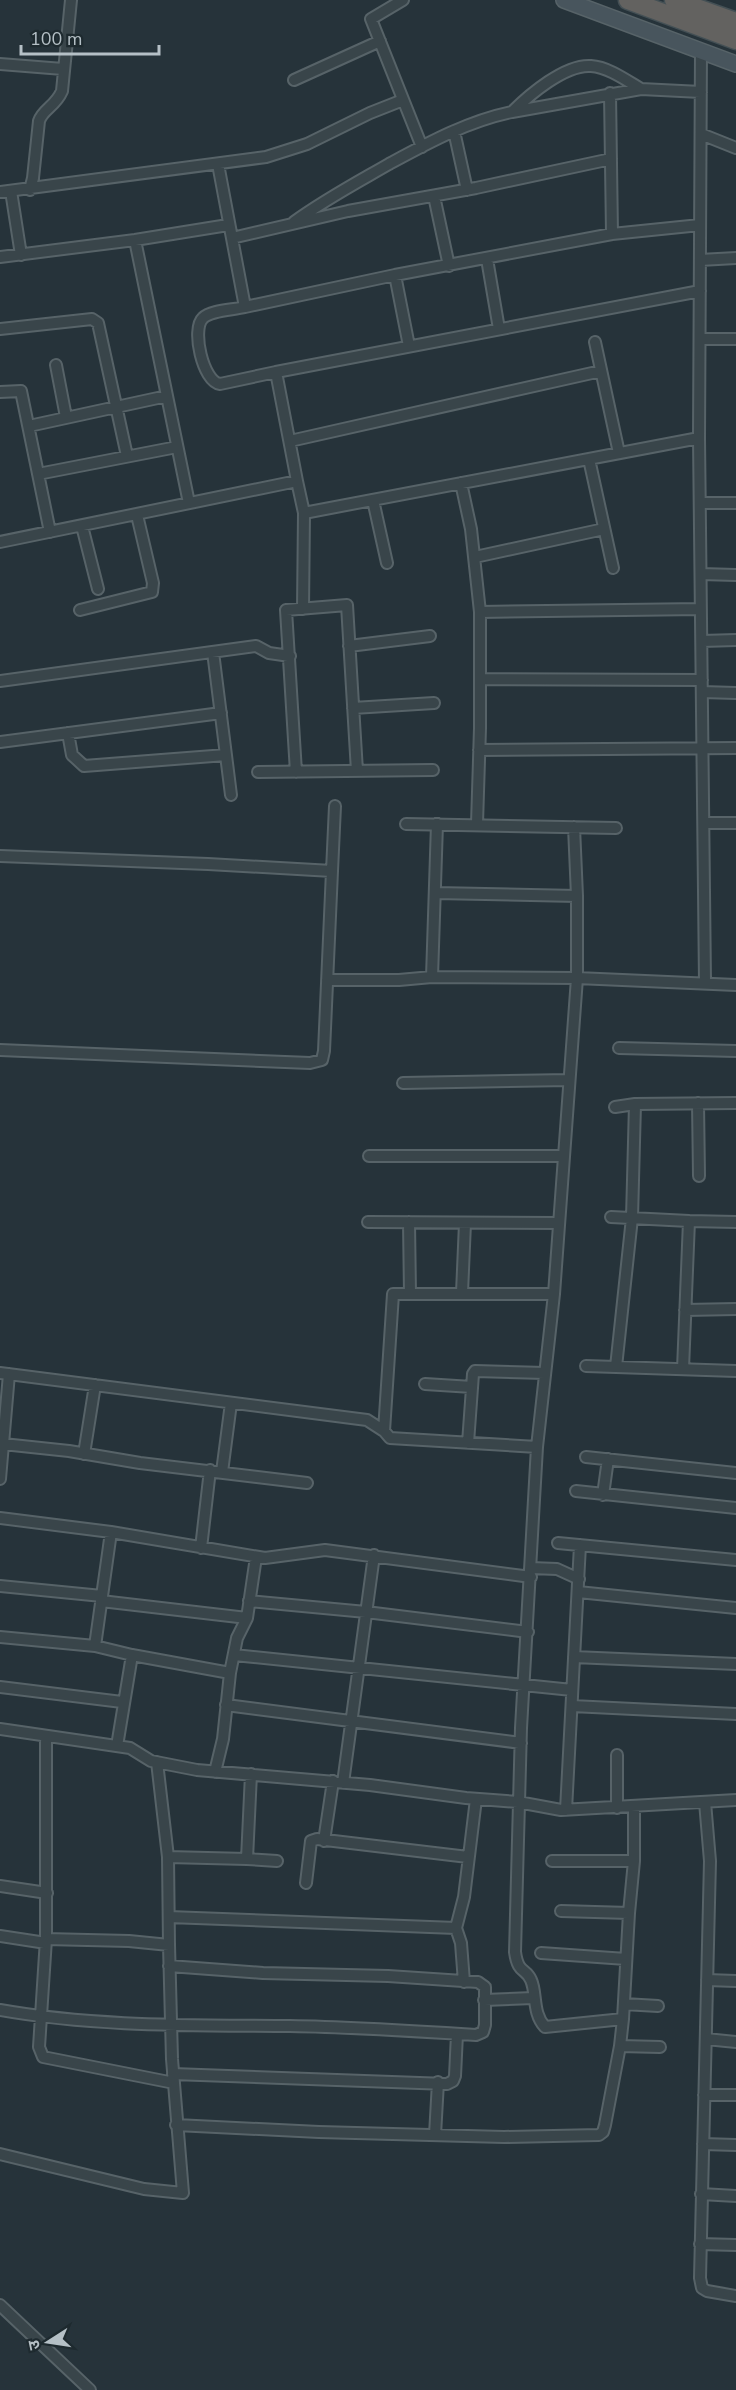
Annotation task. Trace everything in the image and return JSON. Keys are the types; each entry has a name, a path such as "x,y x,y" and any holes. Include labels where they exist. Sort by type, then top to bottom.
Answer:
{"highway":[{"path":"628,0 736,39"},
{"path":"674,0 736,22"}],"main road":[{"path":"564,0 736,64"}],"street":[{"path":"30,189 41,114 57,103 62,91 71,0"},
{"path":"403,0 371,19 422,147"},
{"path":"294,80 380,41"},
{"path":"701,50 699,438 705,982"},
{"path":"0,64 63,69"},
{"path":"512,112 523,101 566,71 589,65 602,68 641,89"},
{"path":"290,225 330,196 422,147 484,118 641,89 701,92"},
{"path":"610,93 612,234"},
{"path":"21,255 5,192 266,157 307,144 370,113 403,100"},
{"path":"454,131 467,190"},
{"path":"701,134 736,148"},
{"path":"232,238 348,211 467,190 611,159"},
{"path":"218,164 245,307"},
{"path":"434,196 449,266"},
{"path":"0,257 135,240 228,225"},
{"path":"700,225 612,234 395,275 206,315 197,327 202,358 209,379 220,384 700,291"},
{"path":"135,240 189,503"},
{"path":"700,260 736,258"},
{"path":"487,259 499,329"},
{"path":"395,275 410,346"},
{"path":"0,329 92,319 98,323 127,456"},
{"path":"700,339 736,339"},
{"path":"595,342 619,453"},
{"path":"56,365 66,417"},
{"path":"290,441 601,371"},
{"path":"276,372 304,513 303,609"},
{"path":"0,392 21,391 50,532"},
{"path":"29,426 166,396"},
{"path":"304,513 699,438"},
{"path":"38,474 177,447"},
{"path":"589,459 613,568"},
{"path":"0,542 297,481"},
{"path":"461,483 475,557 480,612 477,824"},
{"path":"373,500 387,563"},
{"path":"700,503 736,503"},
{"path":"80,610 152,592 153,583 137,515"},
{"path":"82,526 98,589"},
{"path":"475,557 604,529"},
{"path":"701,574 736,575"},
{"path":"296,772 286,610 346,605 357,771"},
{"path":"480,612 701,609"},
{"path":"349,646 430,636"},
{"path":"702,641 736,640"},
{"path":"0,681 256,646 269,653 290,656"},
{"path":"213,652 231,795"},
{"path":"480,679 702,680"},
{"path":"702,692 736,693"},
{"path":"353,708 434,703"},
{"path":"0,742 220,713"},
{"path":"68,734 72,755 84,766 226,755"},
{"path":"479,750 736,748"},
{"path":"258,772 433,770"},
{"path":"0,1050 322,1060 335,806"},
{"path":"704,824 736,823"},
{"path":"406,824 616,828"},
{"path":"432,977 437,824"},
{"path":"574,827 577,978 554,1294 537,1447 518,1802 515,1952 516,1964 531,1979 533,1998 541,2022 545,2026 623,2019"},
{"path":"0,856 332,871"},
{"path":"436,893 577,896"},
{"path":"327,980 399,980 432,977 577,978 736,985"},
{"path":"619,1048 736,1051"},
{"path":"404,1083 569,1080"},
{"path":"698,1103 699,1176"},
{"path":"615,1107 635,1104 736,1103"},
{"path":"616,1367 632,1218 635,1104"},
{"path":"369,1156 563,1156"},
{"path":"611,1217 736,1222"},
{"path":"683,1369 689,1221"},
{"path":"368,1222 559,1223"},
{"path":"409,1222 410,1293"},
{"path":"462,1293 465,1222"},
{"path":"384,1431 393,1294 554,1294"},
{"path":"685,1310 736,1310"},
{"path":"586,1366 736,1371"},
{"path":"468,1443 473,1374 478,1370 545,1373"},
{"path":"0,1479 4,1373 367,1420 390,1437 537,1447"},
{"path":"425,1384 472,1387"},
{"path":"84,1454 95,1385"},
{"path":"222,1472 231,1402"},
{"path":"3,1444 307,1483"},
{"path":"586,1457 736,1473"},
{"path":"603,1495 608,1459"},
{"path":"201,1548 210,1470"},
{"path":"576,1491 736,1508"},
{"path":"0,1518 111,1532 256,1557 284,1557 312,1550 531,1572 557,1569 579,1579"},
{"path":"95,1646 111,1532"},
{"path":"558,1543 736,1560"},
{"path":"566,1810 580,1545"},
{"path":"324,1841 352,1720 374,1555"},
{"path":"215,1772 223,1739 230,1673 237,1638 247,1618 256,1557"},
{"path":"0,1586 247,1618"},
{"path":"578,1592 736,1608"},
{"path":"249,1601 366,1612 528,1632"},
{"path":"0,1637 95,1646 230,1673"},
{"path":"117,1746 122,1702 132,1655"},
{"path":"234,1655 573,1689"},
{"path":"574,1657 736,1664"},
{"path":"0,1687 122,1702"},
{"path":"226,1705 352,1720 405,1730 521,1743"},
{"path":"572,1706 736,1714"},
{"path":"0,1729 130,1748 151,1761 196,1770 338,1782 518,1802 566,1810 736,1800"},
{"path":"46,1736 46,1941 39,2047 43,2057 173,2078 438,2082 447,2084 453,2080 458,2034"},
{"path":"617,1755 617,1808"},
{"path":"0,2154 144,2189 183,2193 173,2078 168,1857 157,1762"},
{"path":"247,1859 251,1774"},
{"path":"464,1982 456,1928 464,1897 476,1799"},
{"path":"705,1802 710,1861 700,2278 702,2288 706,2291 736,2296"},
{"path":"176,2125 504,2137 599,2135 603,2132 605,2125 621,2046 628,1913 634,1861 634,1807"},
{"path":"306,1883 311,1841 468,1857"},
{"path":"168,1857 277,1861"},
{"path":"552,1861 634,1861"},
{"path":"0,1886 47,1893"},
{"path":"561,1911 628,1913"},
{"path":"169,1917 456,1928"},
{"path":"0,1936 46,1941 129,1941 169,1945"},
{"path":"541,1953 626,1959"},
{"path":"0,2010 41,2017 171,2026 294,2026 476,2035 483,2032 485,2025 485,1987 482,1983 388,1976 263,1973 169,1966"},
{"path":"707,1980 736,1981"},
{"path":"484,2000 533,1998"},
{"path":"624,2004 658,2006"},
{"path":"706,2040 736,2042"},
{"path":"621,2046 660,2047"},
{"path":"435,2135 438,2082"},
{"path":"704,2095 736,2096"},
{"path":"703,2144 736,2145"},
{"path":"701,2194 736,2196"},
{"path":"700,2244 736,2244"},
{"path":"0,2305 90,2390"}]}
